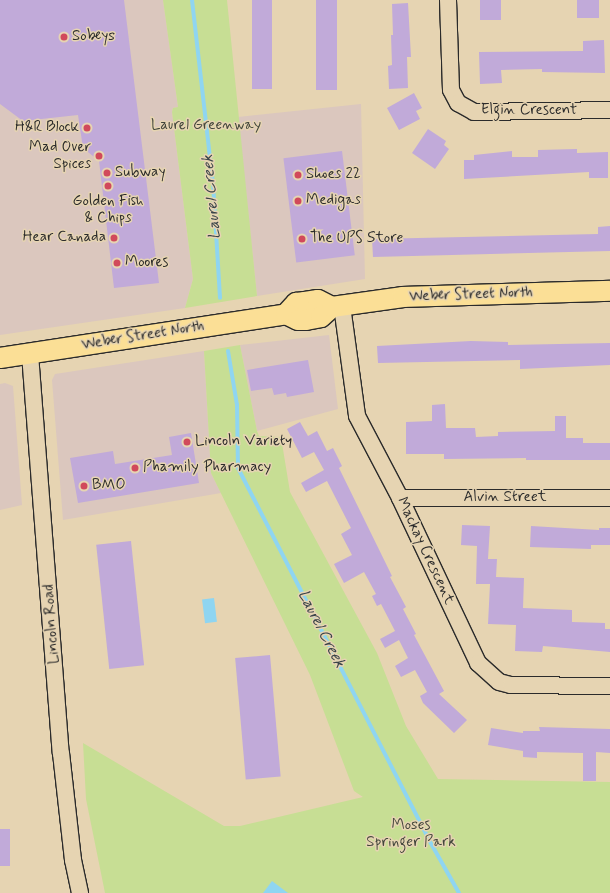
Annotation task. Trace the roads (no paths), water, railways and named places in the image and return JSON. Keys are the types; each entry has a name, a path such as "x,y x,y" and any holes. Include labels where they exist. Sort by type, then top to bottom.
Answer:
{"main road":[{"name":"Weber Street North","path":"0,358 286,314 298,320 306,320 320,317 337,306 403,297 447,294 610,291"}],"street":[{"name":"Elgin Crescent","path":"448,0 451,90 458,103 474,112 610,110"},
{"name":"Mackay Crescent","path":"337,306 357,416 400,498 472,654 485,670 499,682 511,685 610,686"},
{"name":"Lincoln Road","path":"30,354 61,753 73,860 80,893"},
{"name":"Alvin Street","path":"400,498 610,498"}],"water":[{"path":"214,598 217,622 205,623 202,599"},
{"path":"272,881 288,893 263,893"}],"waterway":[{"name":"Laurel Creek","path":"192,0 213,183 220,298"},
{"name":"Laurel Creek","path":"228,351 237,405 238,468 429,840 459,893"}],"place":[{"name":"Sobeys","path":"64,37"},
{"name":"H&R Block","path":"87,128"},
{"name":"Mad Over Spices","path":"99,156"},
{"name":"Subway","path":"107,173"},
{"name":"Shoes 22","path":"298,175"},
{"name":"Golden Fish & Chips","path":"108,186"},
{"name":"Medigas","path":"298,201"},
{"name":"Hear Canada","path":"114,238"},
{"name":"The UPS Store","path":"302,239"},
{"name":"Moores","path":"117,263"},
{"name":"Lincoln Variety","path":"187,442"},
{"name":"Phamily Pharmacy","path":"135,468"},
{"name":"BMO","path":"84,486"}],"park label":[{"name":"Laurel Greenway","path":"206,126"},
{"name":"Moses Springer Park","path":"411,834"}]}
